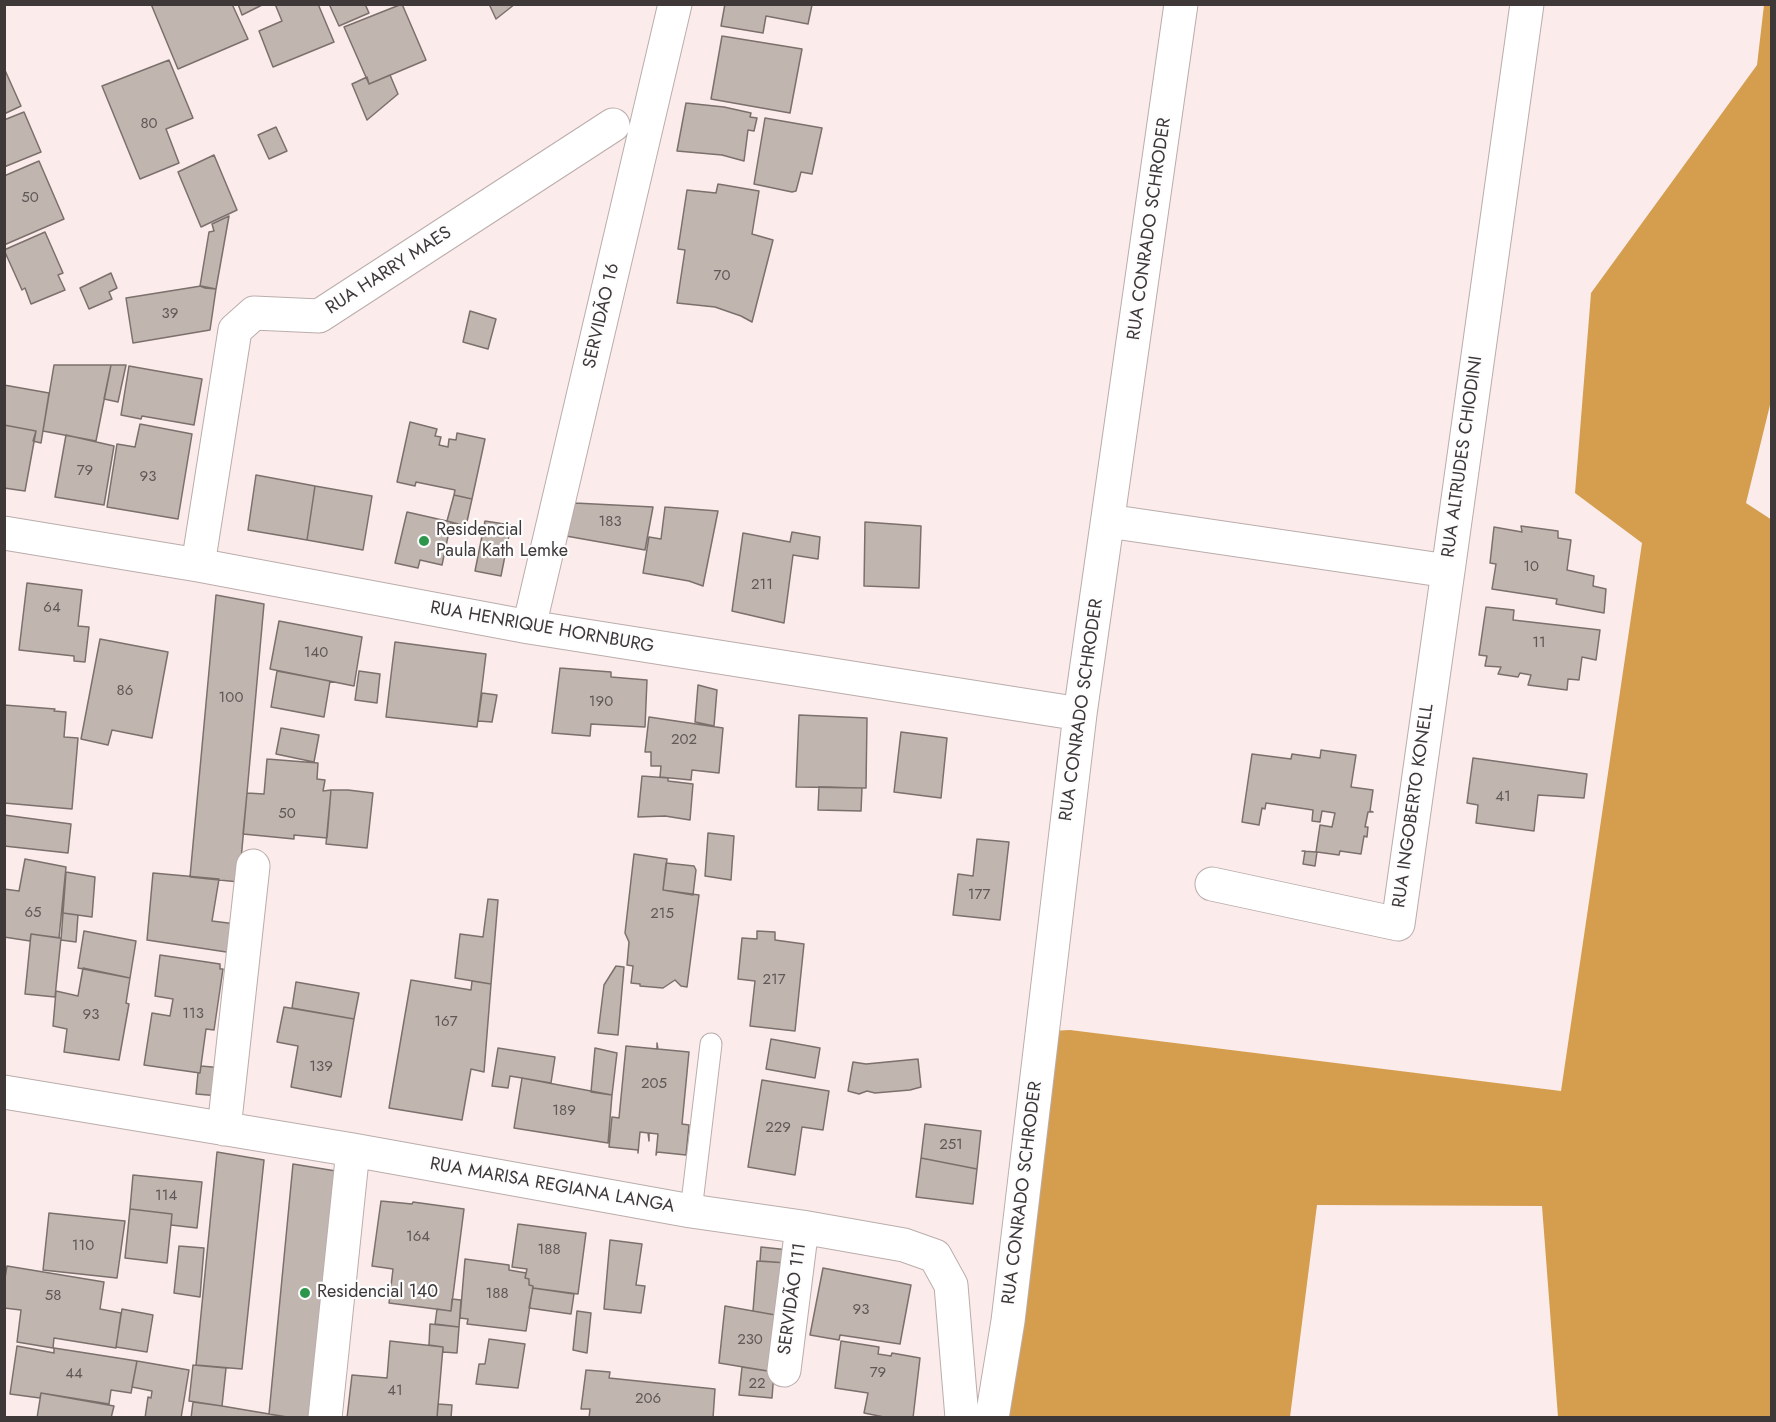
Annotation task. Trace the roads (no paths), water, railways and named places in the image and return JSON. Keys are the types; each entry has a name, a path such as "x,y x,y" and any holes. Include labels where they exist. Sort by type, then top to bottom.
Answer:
{"street":[{"name":"SERVIDÃO 16","path":"529,627 675,4"},
{"name":"RUA CONRADO SCHRODER","path":"992,1418 1008,1322 1080,714 1181,4"},
{"name":"RUA ALTRUDES CHIODINI","path":"1108,521 1448,571 1527,4"},
{"name":"RUA HARRY MAES","path":"198,565 235,330 254,313 319,316 613,125"},
{"name":"RUA HENRIQUE HORNBURG","path":"4,533 198,565 529,627 1080,714"},
{"name":"RUA INGOBERTO KONELL","path":"1212,884 1398,924 1448,571"},
{"path":"224,1129 253,866"},
{"name":"RUA MARISA REGIANA LANGA","path":"4,1092 353,1150 691,1212 802,1227 904,1245 935,1256 951,1285 962,1418"},
{"path":"326,1418 353,1150"},
{"name":"SERVIDÃO 111","path":"784,1370 802,1227"}],"lane":[{"path":"691,1212 711,1044"}],"place":[{"name":"Residencial Paula Kath Lemke","path":"424,541"},
{"name":"Residencial 140","path":"305,1293"}]}
